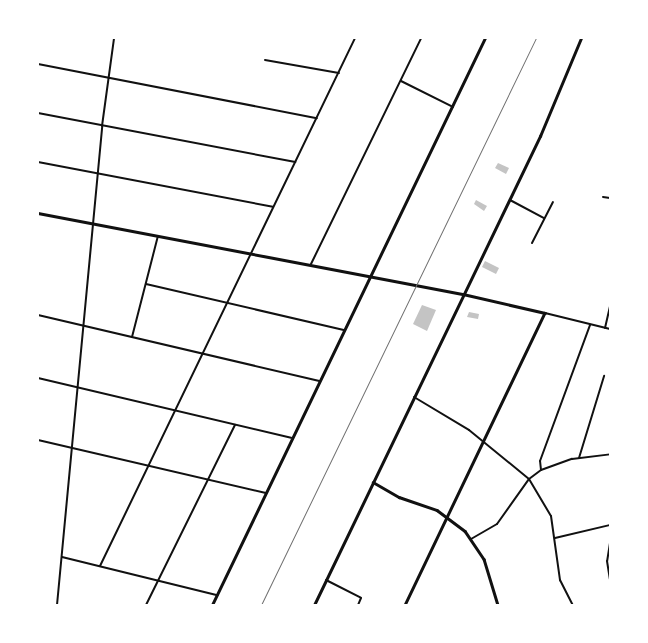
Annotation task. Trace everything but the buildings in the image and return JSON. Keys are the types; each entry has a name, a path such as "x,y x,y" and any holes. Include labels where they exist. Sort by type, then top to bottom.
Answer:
{"main road":[{"path":"314,605 554,105 581,38"}],"street":[{"path":"57,605 102,126 114,38"},
{"path":"100,566 355,38"},
{"path":"311,264 421,38"},
{"path":"212,605 291,438 453,107 485,38"},
{"path":"265,60 339,73"},
{"path":"38,64 317,118"},
{"path":"400,81 453,107"},
{"path":"38,113 295,162"},
{"path":"38,162 273,207"},
{"path":"603,197 610,198"},
{"path":"509,199 544,218"},
{"path":"532,243 553,202"},
{"path":"38,213 463,294 610,329"},
{"path":"132,337 158,236"},
{"path":"146,284 344,330"},
{"path":"605,328 610,307"},
{"path":"405,605 545,313"},
{"path":"38,314 319,381"},
{"path":"541,470 540,461 590,325"},
{"path":"579,458 604,376"},
{"path":"38,378 291,438"},
{"path":"414,397 484,442 529,479 551,516 560,580 573,605"},
{"path":"146,605 235,424"},
{"path":"38,440 266,493"},
{"path":"471,539 497,524 529,479 541,470 579,458 610,454"},
{"path":"373,482 399,498 427,505 447,516 471,539 489,570 498,605"},
{"path":"555,538 610,525"},
{"path":"610,543 607,561 610,579"},
{"path":"62,557 217,595"},
{"path":"326,580 361,598 358,605"}],"railway":[{"path":"261,605 536,38"}]}
